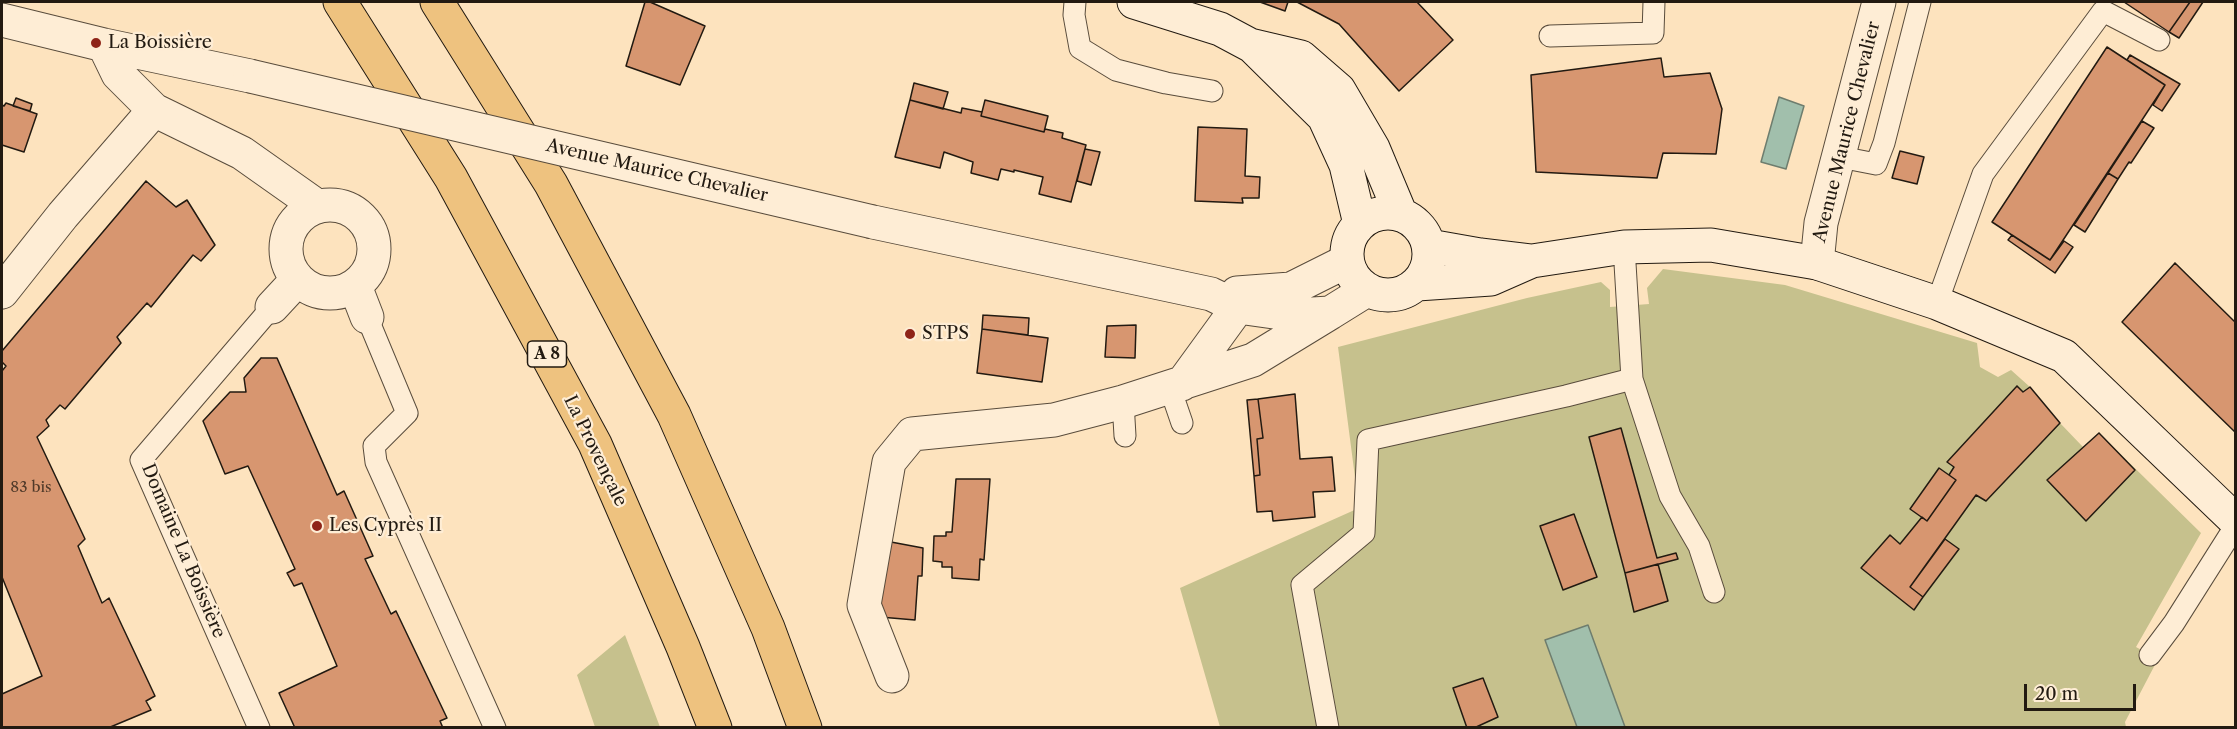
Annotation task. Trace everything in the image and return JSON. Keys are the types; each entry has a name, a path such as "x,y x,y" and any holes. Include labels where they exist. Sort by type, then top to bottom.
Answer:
{"highway":[{"name":"La Provençale","path":"340,2 451,178 595,444 683,647 715,728"},
{"path":"437,2 551,184 674,415 768,628 805,728"}],"street":[{"path":"1134,2 1220,29 1250,45 1301,57 1339,90 1373,148 1401,215"},
{"name":"Avenue Maurice Chevalier","path":"1817,263 1821,223 1879,2"},
{"name":"Avenue Maurice Chevalier","path":"2,20 1224,301 1295,315 1330,313"},
{"path":"104,45 118,74 154,110 242,153 317,206"},
{"path":"1250,45 1324,117 1346,165 1360,224"},
{"path":"2,292 63,215 154,110"},
{"path":"317,206 345,207 367,224 372,237 374,251 365,277 343,292 331,294 307,287 289,266 286,252 288,237 299,218 317,206"},
{"path":"1380,214 1401,215 1414,222 1424,232 1429,246 1430,259 1425,273 1417,284 1406,292 1394,296 1380,295 1367,290 1351,273 1347,261 1347,247 1352,234 1369,217 1380,214"},
{"name":"Avenue Maurice Chevalier","path":"1417,284 1491,279 1532,261 1624,247 1711,245 1817,263 1937,303 2064,356 2235,521"},
{"name":"Avenue Maurice Chevalier","path":"1429,246 1532,261"},
{"name":"Avenue Maurice Chevalier","path":"1224,301 1291,289 1347,261"},
{"path":"272,307 298,279"},
{"path":"354,286 367,317"},
{"name":"Avenue Maurice Chevalier","path":"892,676 864,605 889,462 912,434 1054,420 1176,386 1253,360 1367,290"},
{"path":"1176,386 1224,301"}],"lane":[{"path":"1075,2 1074,15 1080,48 1116,70 1166,83 1212,91"},
{"path":"1550,36 1653,33 1654,2"},
{"path":"1840,157 1876,164 1884,142 1920,2"},
{"path":"1937,303 1983,174 2103,11 2159,40"},
{"path":"1624,247 1632,379 1670,496 1699,546 1714,592"},
{"name":"Domaine La Boissière","path":"259,728 141,460 272,307"},
{"path":"367,317 406,413 374,447 376,462 495,728"},
{"path":"1328,728 1302,585 1364,533 1368,440 1632,379"},
{"path":"1176,386 1182,423"},
{"path":"1123,402 1125,436"},
{"path":"2150,655 2174,622 2235,525"}],"shaded area":[{"path":"1779,97 1804,106 1786,169 1761,162"},
{"path":"1663,269 1785,285 1977,343 1980,367 1998,377 2011,370 2030,387 2083,447 2099,433 2201,533 2136,647 2158,659 2125,722 2126,727 1220,727 1180,588 1359,508 1338,347 1527,298 1601,282 1610,290 1610,307 1649,304 1647,288"},
{"path":"1588,625 1625,727 1577,727 1545,640"},
{"path":"625,635 660,727 595,727 577,675"}],"building":[{"path":"645,2 650,2 705,26 680,85 626,66"},
{"path":"1260,2 1288,2 1285,11"},
{"path":"1297,2 1417,2 1453,40 1399,91 1339,24"},
{"path":"2124,2 2190,2 2169,32"},
{"path":"2190,2 2203,2 2179,38 2169,32"},
{"path":"2107,47 2165,85 2050,260 1992,222"},
{"path":"2130,55 2180,84 2162,111 2153,105 2165,85 2127,60"},
{"path":"1661,58 1664,77 1710,73 1722,109 1716,154 1663,153 1657,178 1536,172 1531,75"},
{"path":"914,83 948,92 943,109 910,100"},
{"path":"16,98 32,104 30,111 13,106"},
{"path":"910,100 961,113 962,108 982,112 981,116 1044,132 1045,129 1063,133 1062,138 1086,145 1071,202 1039,194 1043,177 1001,169 998,180 971,173 973,162 944,152 940,168 895,157"},
{"path":"985,100 1048,116 1044,132 981,116"},
{"path":"6,103 37,114 24,152 2,145 2,105"},
{"path":"2142,121 2154,128 2118,179 2108,173"},
{"path":"1198,127 1247,129 1245,176 1260,177 1259,198 1242,198 1243,203 1195,201"},
{"path":"1085,149 1100,152 1091,185 1077,181"},
{"path":"1900,151 1924,157 1917,184 1892,178"},
{"path":"2108,173 2118,179 2085,232 2074,225"},
{"path":"146,181 176,207 187,200 215,245 201,261 193,255 151,307 147,303 117,337 121,343 65,409 60,405 46,420 49,426 37,437 85,539 78,546 102,603 109,598 155,696 146,701 151,710 108,728 2,728 2,694 42,676 2,577 2,371 6,366 2,362 2,351"},
{"path":"2012,235 2050,260 2064,241 2073,247 2055,273 2008,240"},
{"path":"2175,263 2236,323 2236,433 2122,322"},
{"path":"983,315 1029,318 1028,335 982,329"},
{"path":"1136,325 1135,358 1105,357 1107,326"},
{"path":"982,329 1048,338 1042,382 977,373"},
{"name":"Les Cyprès II","path":"261,358 277,358 337,495 344,491 373,556 365,559 391,614 396,611 447,718 440,721 443,728 295,728 279,693 337,666 302,583 294,586 287,573 295,569 248,466 225,474 203,421 230,392 246,392 244,378"},
{"path":"2017,386 2023,392 2030,387 2060,423 1986,501 1976,495 1910,587 1923,597 1914,610 1861,568 1890,535 1900,544 1922,517 1927,521 1956,480 1949,475 1954,467 1947,462"},
{"path":"1295,394 1300,459 1332,457 1335,491 1313,492 1315,517 1273,521 1272,511 1257,512 1254,476 1260,475 1257,439 1263,438 1258,399"},
{"path":"1258,399 1263,438 1257,439 1260,475 1254,476 1247,400"},
{"path":"1621,428 1657,558 1676,553 1678,559 1625,573 1589,437"},
{"path":"2099,433 2135,470 2086,521 2047,480"},
{"path":"1939,468 1956,480 1927,521 1910,509"},
{"path":"956,479 990,479 984,560 980,559 979,580 952,578 952,567 942,567 942,562 933,561 934,536 946,536 946,532 952,532"},
{"path":"1574,514 1597,577 1563,590 1540,526"},
{"path":"1945,539 1959,549 1923,597 1910,587"},
{"path":"891,542 923,548 922,576 918,576 915,620 880,617 876,608"},
{"path":"1658,564 1668,601 1634,612 1625,573"},
{"path":"1483,678 1498,717 1474,728 1467,728 1453,688"}],"place":[{"name":"La Boissière","path":"96,43"},
{"name":"STPS","path":"910,334"},
{"name":"Les Cyprès II","path":"317,526"}]}
